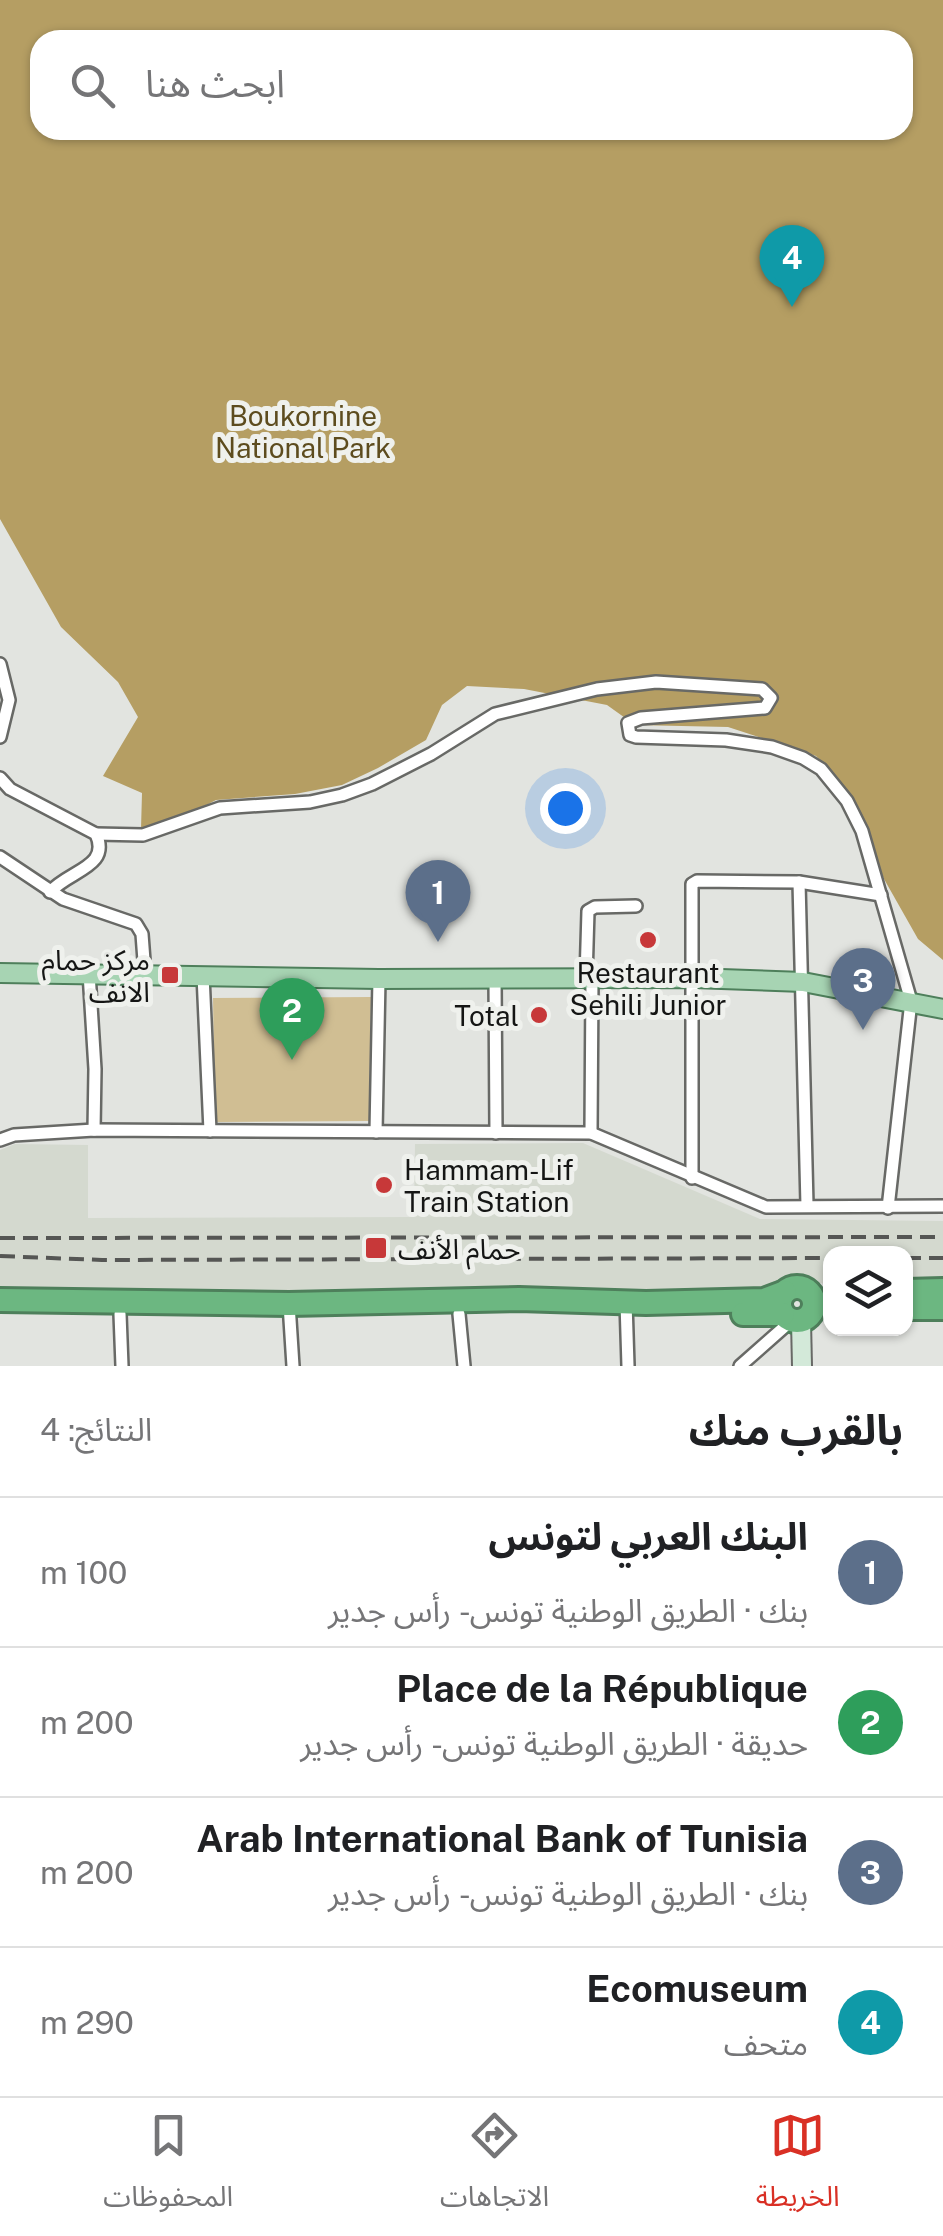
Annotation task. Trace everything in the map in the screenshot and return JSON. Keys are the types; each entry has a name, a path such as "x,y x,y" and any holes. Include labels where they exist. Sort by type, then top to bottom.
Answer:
{"highway":[{"path":"913,1290 943,1290"},
{"path":"0,1300 459,1314 627,1309 800,1313 815,1304 820,1292"},
{"path":"0,1314 289,1311 519,1299 627,1309"},
{"path":"913,1308 943,1308"}],"main road":[{"path":"0,974 803,982 943,1009"}],"street":[{"path":"0,664 10,700 0,737"},
{"path":"0,778 10,789 96,834 142,834 220,808 310,802 342,794 372,784 431,754 495,714 596,689 656,682 762,689 771,698 770,704 752,711 641,718 628,723 630,735 726,740 772,747 821,769 846,801 862,831 911,1001 888,1208"},
{"path":"50,892 61,880 100,855 96,834"},
{"path":"0,857 50,892 136,924 142,934 145,974"},
{"path":"692,1178 694,882 799,882 881,895"},
{"path":"799,882 808,1205"},
{"path":"590,1133 588,911 595,906 636,906"},
{"path":"89,972 96,1069 94,1130"},
{"path":"203,974 210,1131"},
{"path":"376,1132 379,978"},
{"path":"495,978 496,1134"},
{"path":"0,1140 14,1135 94,1130 590,1133 766,1208 943,1206"},
{"path":"627,1309 628,1366"},
{"path":"289,1311 293,1366"},
{"path":"740,1366 800,1313"},
{"path":"800,1313 802,1366"},
{"path":"120,1314 122,1366"},
{"path":"459,1314 464,1366"}],"shaded area":[{"path":"371,997 369,1121 215,1122 213,998"},
{"path":"583,1143 760,1219 943,1221 943,1289 913,1290 913,1246 823,1246 823,1284 784,1285 762,1299 0,1296 0,1150 15,1144 88,1145 88,1218 414,1217 415,1144"}],"green space":[{"name":"Boukornine National Park","path":"0,0 943,0 943,960 918,939 884,879 852,797 816,756 728,727 635,725 607,705 524,689 467,686 442,705 426,740 342,785 295,794 216,800 187,815 169,831 141,829 142,793 103,776 138,717 118,682 61,627 0,519"}],"railway":[{"path":"0,1238 943,1237"},
{"path":"0,1256 102,1260 823,1258"},
{"path":"913,1258 943,1258"}],"place":[{"name":"Ecomuseum","path":"792,307"},
{"name":"Restaurant Sehili Junior","path":"648,940"},
{"name":"البنك العربي لتونس","path":"438,942"},
{"name":"مركز حمام الانف","path":"170,975"},
{"name":"Total","path":"539,1015"},
{"name":"Arab International Bank of Tunisia","path":"863,1030"},
{"name":"Place de la République","path":"292,1060"},
{"name":"Hammam-Lif Train Station","path":"384,1185"},
{"name":"حمام الأنف","path":"376,1248"}]}
